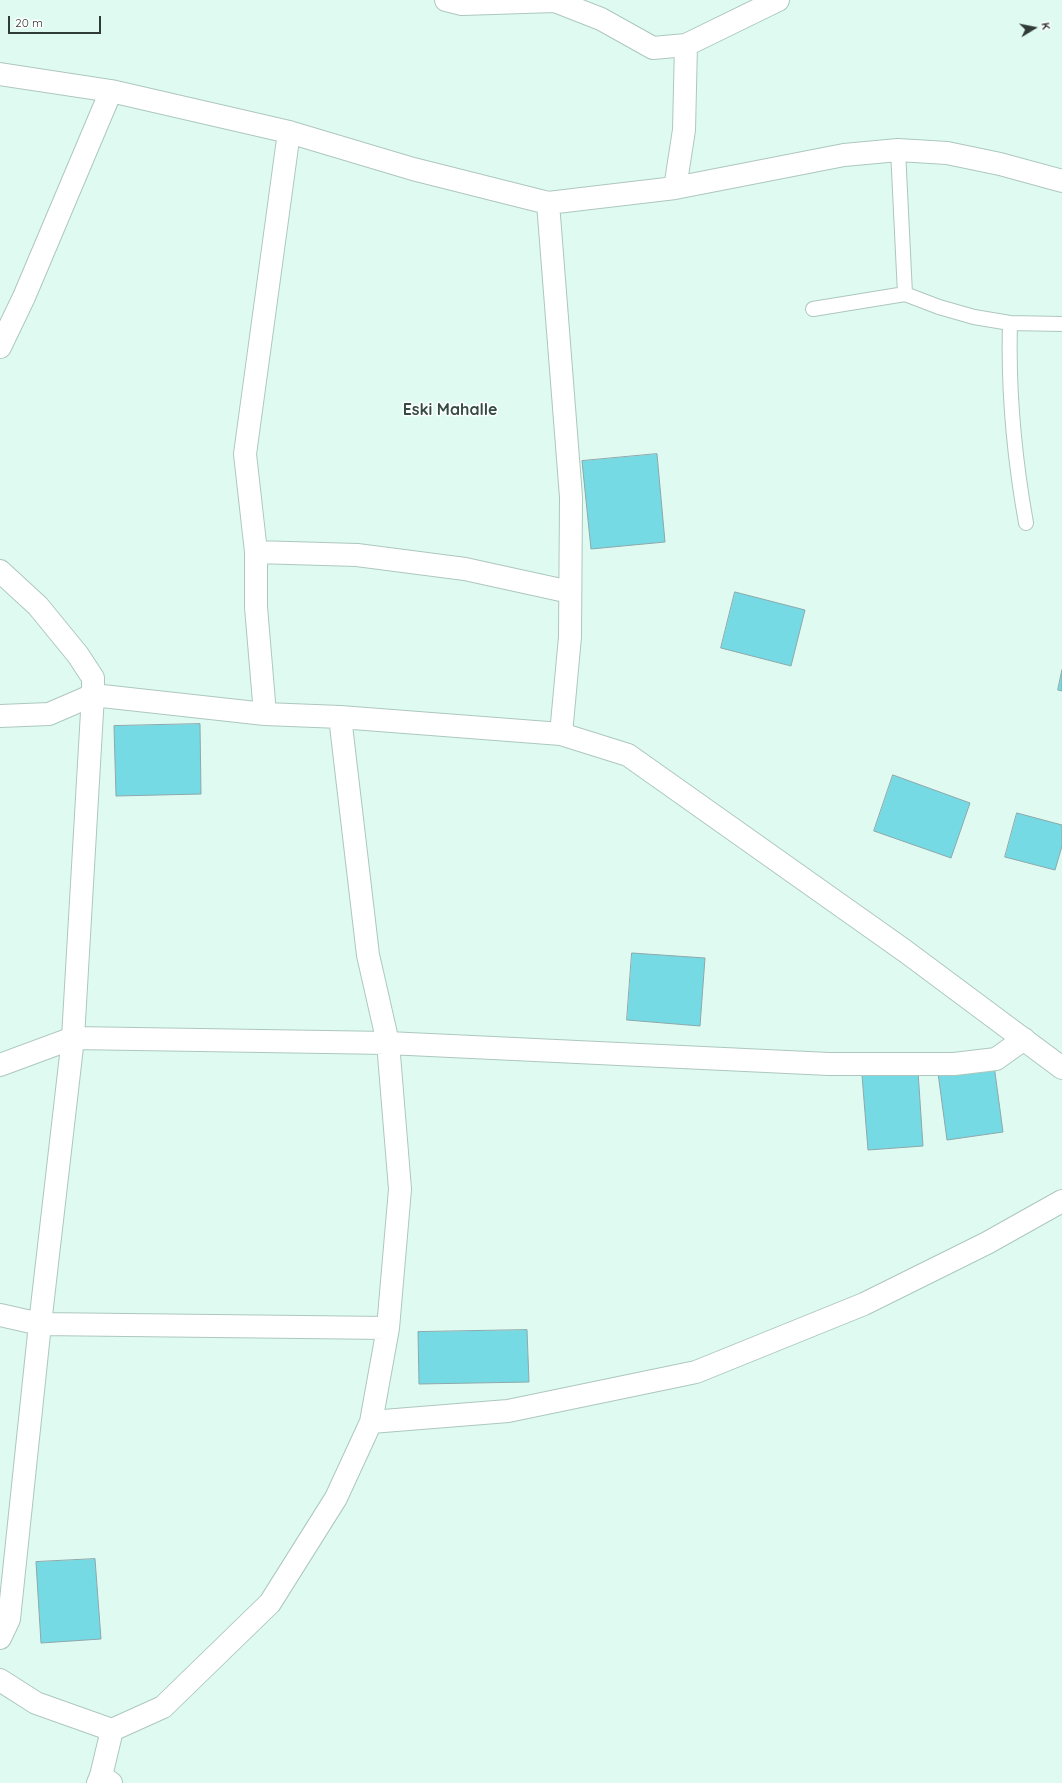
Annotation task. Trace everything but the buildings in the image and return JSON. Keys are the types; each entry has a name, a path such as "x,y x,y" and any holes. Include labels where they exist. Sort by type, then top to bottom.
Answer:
{"street":[{"path":"446,0 462,4 555,1 601,19 653,48 686,45 778,0"},
{"path":"674,188 684,130 686,45"},
{"path":"0,74 111,91 289,132 413,169 548,204 674,188 844,155 898,150 947,153 1000,164 1062,181"},
{"path":"0,347 24,297 111,91"},
{"path":"265,714 256,607 256,552 245,454 289,132"},
{"path":"548,204 571,497 570,637 561,734"},
{"path":"256,552 357,555 465,569 570,592"},
{"path":"0,571 38,606 78,655 93,678 73,1038 40,1324 9,1619 0,1638"},
{"path":"0,716 49,714 93,696 265,714 340,716 561,734 628,756 905,951 1062,1068"},
{"path":"0,1680 36,1703 112,1730 163,1707 270,1603 336,1498 371,1422 388,1328 400,1189 388,1043 368,955 340,716"},
{"path":"0,1065 73,1038 388,1043 829,1064 954,1064 996,1059 1024,1039"},
{"path":"371,1422 508,1411 696,1372 864,1304 987,1243 1062,1201"},
{"path":"0,1315 40,1324 388,1328"},
{"path":"104,1781 112,1730"}],"lane":[{"path":"898,150 905,294"},
{"path":"813,309 905,294 939,307 974,317 1010,323 1062,324"},
{"path":"1010,323 1009,393 1012,436 1026,523"}],"district":[{"name":"Eski Mahalle","path":"450,410"}]}
